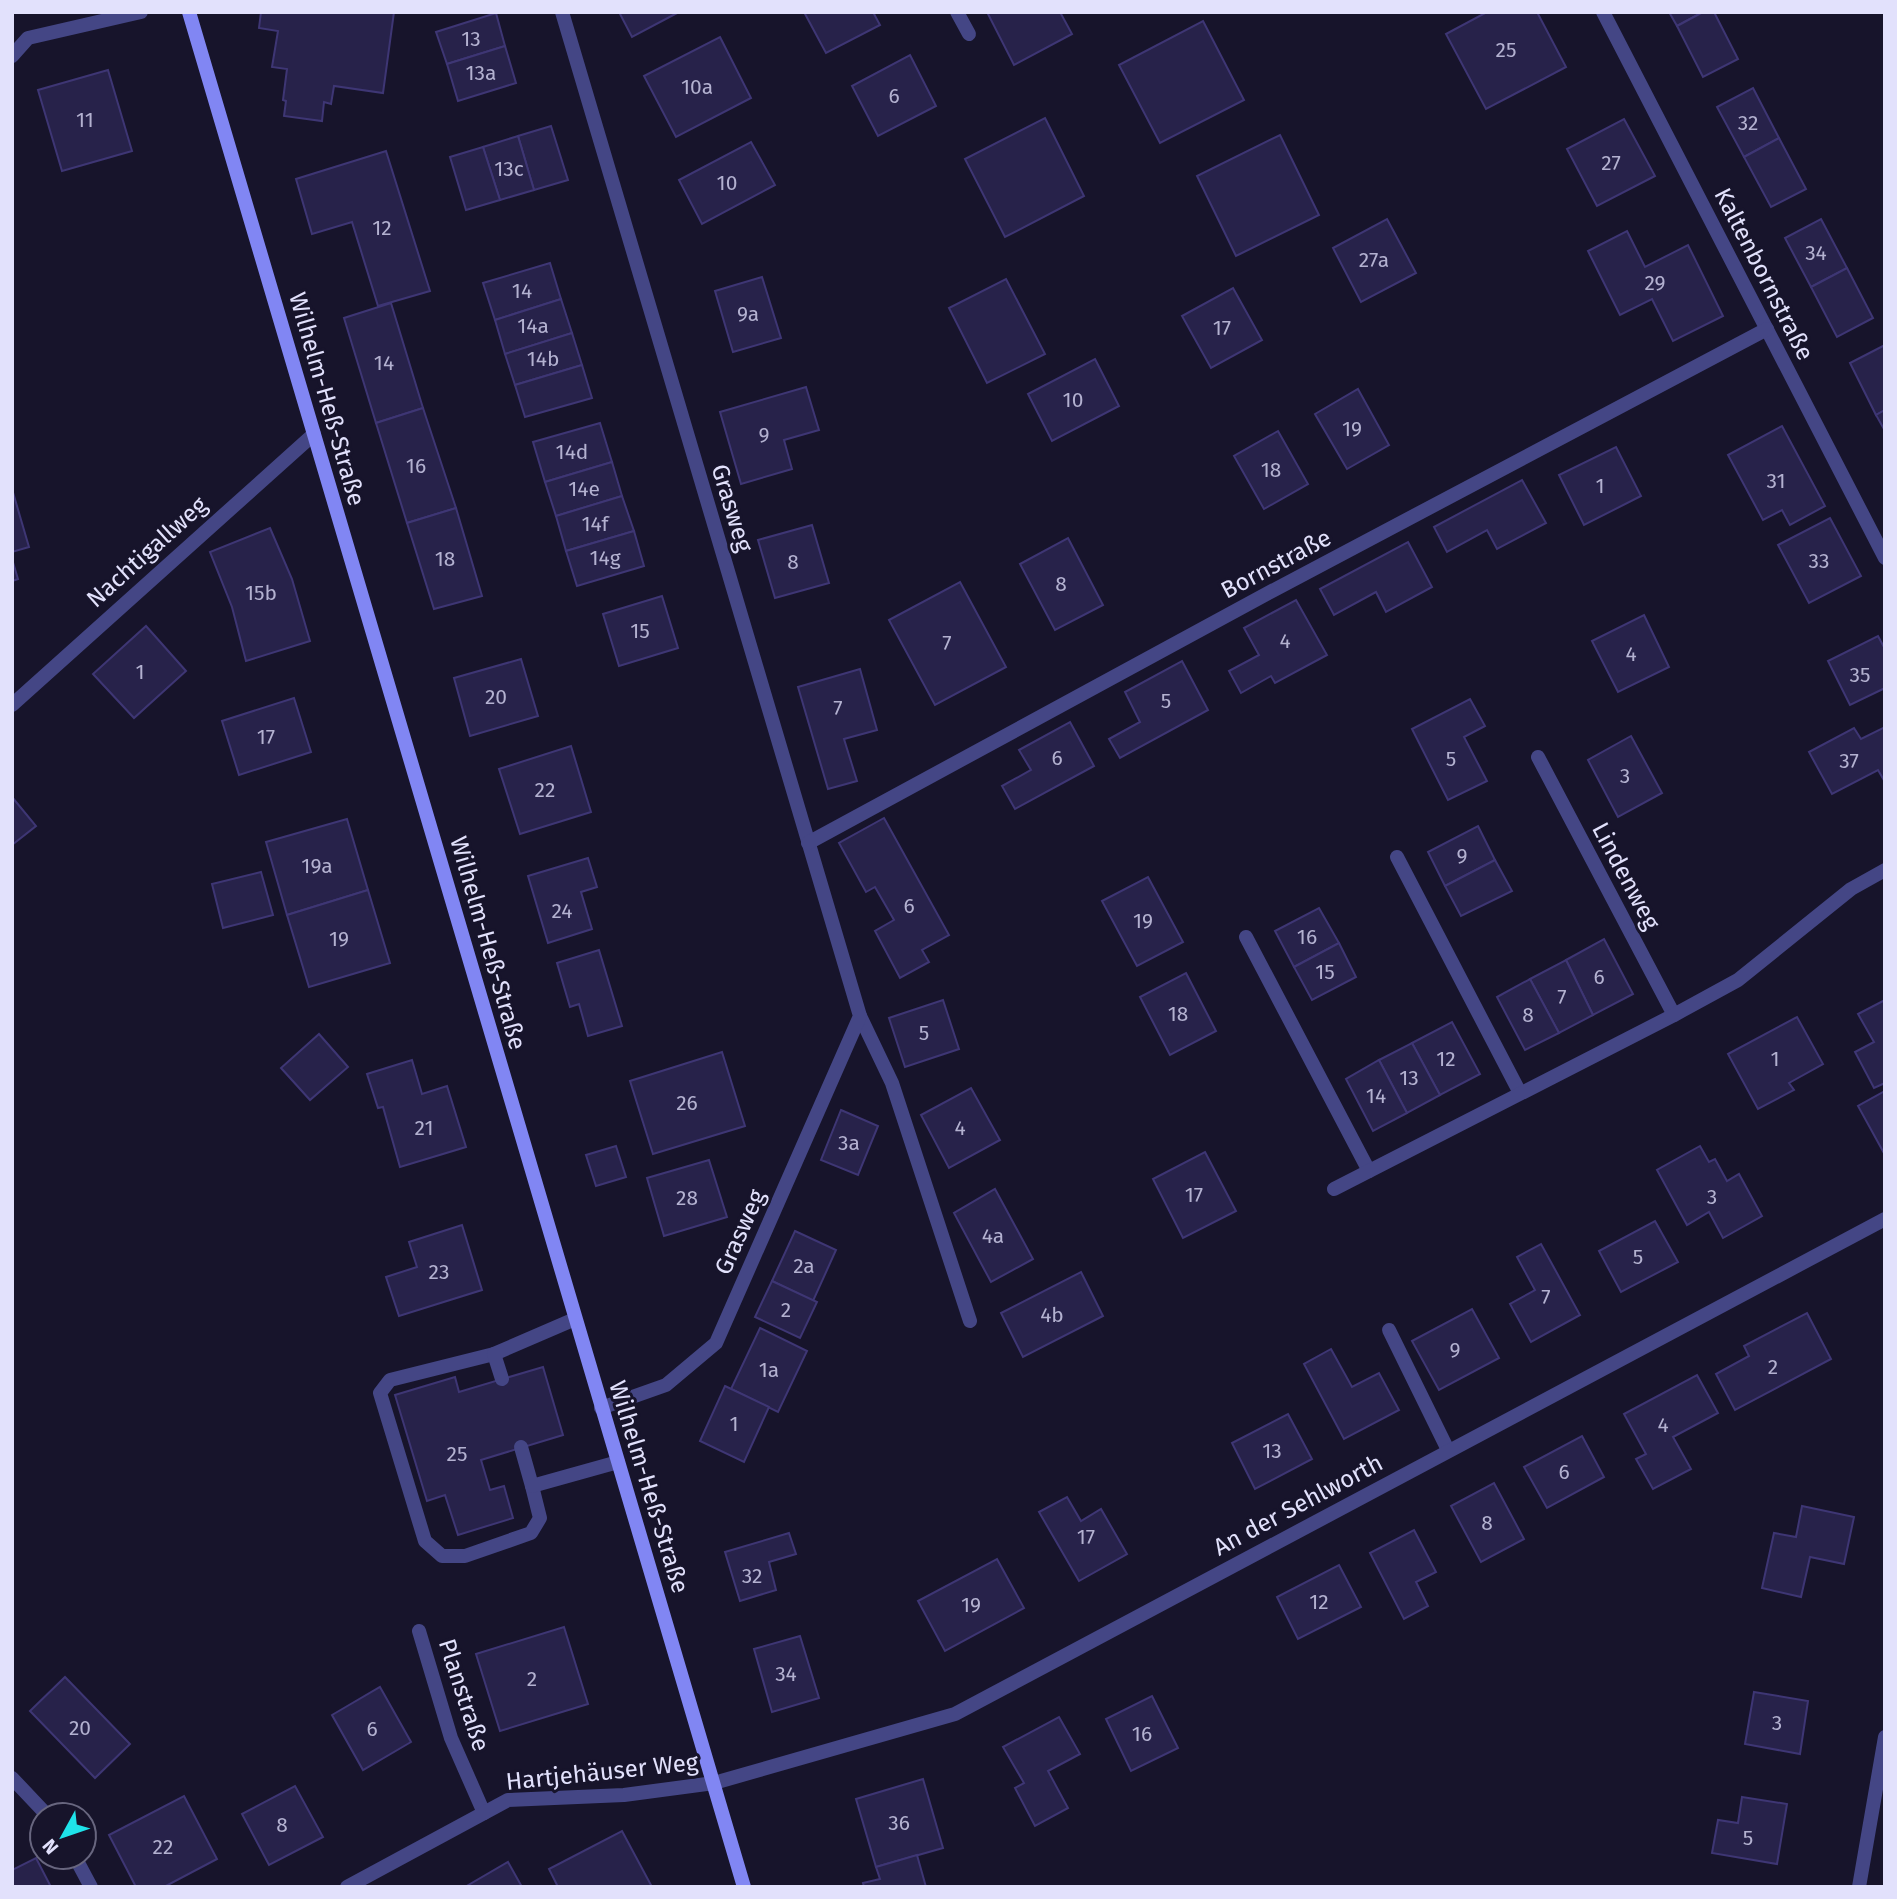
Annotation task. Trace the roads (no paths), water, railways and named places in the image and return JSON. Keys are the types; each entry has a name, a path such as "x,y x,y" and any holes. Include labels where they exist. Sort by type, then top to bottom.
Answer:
{"main road":[{"name":"Wilhelm-Heß-Straße","path":"189,12 744,1887"}],"street":[{"path":"12,57 28,38 141,12"},
{"name":"Grasweg","path":"562,12 860,1016 892,1083 970,1321"},
{"path":"957,12 969,34"},
{"name":"Kaltenbornstraße","path":"1603,12 1885,558"},
{"name":"Bornstraße","path":"808,843 1259,598 1767,329"},
{"name":"Nachtigallweg","path":"12,705 314,434"},
{"name":"Lindenweg","path":"1538,757 1674,1015"},
{"path":"1397,857 1520,1093"},
{"path":"1334,1189 1738,980 1851,888 1885,870"},
{"path":"1246,937 1369,1171"},
{"name":"Grasweg","path":"601,1408 666,1385 716,1343 860,1016"},
{"name":"An der Sehlworth","path":"714,1783 955,1714 1885,1219"},
{"path":"521,1447 540,1518 531,1533 465,1556 442,1556 425,1541 380,1393 390,1380 494,1354 575,1319"},
{"path":"1389,1330 1448,1450"},
{"path":"494,1354 502,1379"},
{"path":"532,1486 618,1462"},
{"name":"Planstraße","path":"419,1630 451,1738 484,1813"},
{"path":"1859,1887 1885,1737"},
{"path":"12,1778 34,1801"},
{"name":"Hartjehäuser Weg","path":"347,1887 508,1800 624,1795 714,1783"},
{"path":"82,1871 91,1887"}]}
